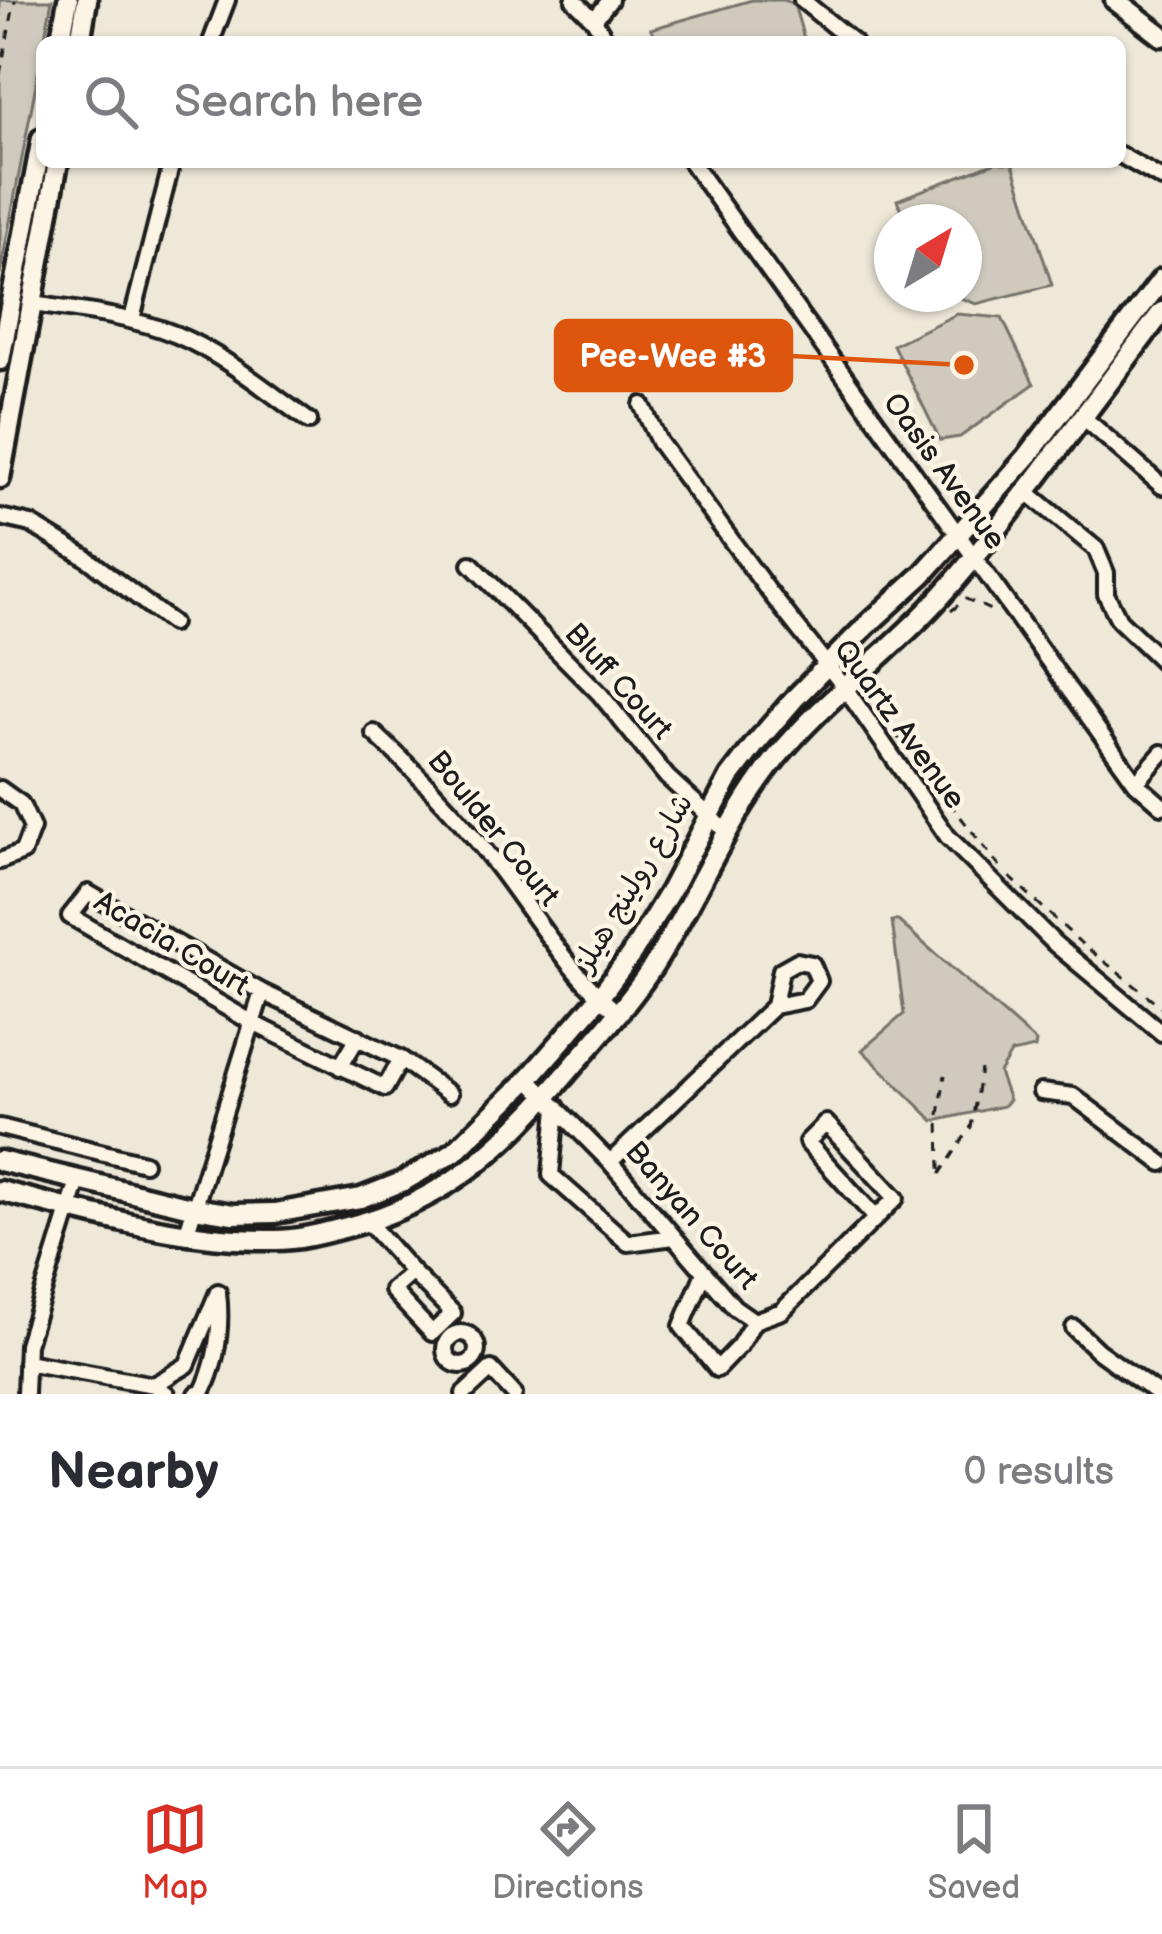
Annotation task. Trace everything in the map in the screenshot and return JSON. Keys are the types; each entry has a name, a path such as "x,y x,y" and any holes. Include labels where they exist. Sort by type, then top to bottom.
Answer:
{"main road":[{"path":"61,36 68,0"},
{"path":"81,36 87,0"},
{"path":"1115,0 1162,36"},
{"path":"0,360 36,168"},
{"path":"0,478 57,168"},
{"name":"شارع رولينج هيلز","path":"0,1162 194,1208 275,1214 362,1198 454,1152 529,1079 631,955 730,777 756,743 794,699 923,574 1027,457 1162,279"},
{"name":"شارع رولينج هيلز","path":"0,1191 186,1235 281,1240 368,1222 469,1173 552,1102 650,970 774,760 811,718 931,608 975,558 1162,312"}],"street":[{"path":"214,36 227,0"},
{"path":"574,0 603,36"},
{"path":"594,20 610,0"},
{"path":"802,0 846,36"},
{"path":"1126,158 1162,179"},
{"path":"132,320 170,168"},
{"name":"Oasis Avenue","path":"695,168 1136,783 1162,806"},
{"path":"32,304 132,320 180,336 239,370 309,421"},
{"name":"Quartz Avenue","path":"642,405 659,442 845,688 948,837 1055,944 1162,1034"},
{"path":"1082,417 1162,486"},
{"path":"1026,491 1096,548 1106,573 1106,594 1119,620 1162,661"},
{"path":"0,518 31,524 172,623"},
{"name":"Bluff Court","path":"471,564 599,694 668,777 728,833"},
{"name":"Boulder Court","path":"374,733 458,816 550,939 598,998 618,1013"},
{"path":"1136,783 1162,753"},
{"path":"0,789 21,804 32,828 23,852 0,861"},
{"name":"Acacia Court","path":"401,1058 385,1088 253,1023 70,916 88,893 262,992 401,1058 449,1094"},
{"name":"Acacia Court","path":"186,1235 262,992"},
{"path":"610,1162 774,1006"},
{"path":"340,1067 358,1036"},
{"name":"Banyan Court","path":"529,1079 610,1162 734,1307 754,1321 782,1310 876,1218"},
{"path":"1042,1092 1073,1096 1162,1163"},
{"path":"552,1102 551,1175 628,1244 674,1237"},
{"path":"826,1123 896,1198 876,1218 807,1142 826,1123"},
{"path":"0,1126 144,1163"},
{"path":"25,1394 26,1344 78,1180"},
{"path":"368,1222 454,1313 447,1330 447,1357 455,1364 469,1362 482,1378"},
{"path":"412,1272 392,1290 432,1333 447,1330"},
{"path":"704,1273 682,1326 716,1369 739,1346 754,1321"},
{"path":"26,1362 160,1390 187,1365 218,1292 221,1320 214,1368 202,1393 197,1394"},
{"path":"1074,1328 1098,1351 1160,1393"},
{"path":"464,1394 491,1370 514,1394"}],"path":[{"path":"0,74 15,0"},
{"path":"950,612 966,599 1002,615"},
{"path":"888,725 1003,871 1082,944 1162,1007"},
{"path":"945,1075 939,1114 940,1174 970,1127 981,1069"}],"shaded area":[{"path":"0,0 52,0 45,36 36,36 36,84 0,274"},
{"path":"752,0 784,0 794,4 803,36 655,36 651,29"},
{"path":"980,168 1014,168 1052,285 982,302 982,204 899,204 897,200"},
{"path":"957,314 1002,318 1034,384 960,437 940,440 893,345"},
{"path":"897,920 1036,1042 1035,1048 1011,1053 999,1073 1009,1100 1003,1106 934,1121 862,1050 904,1014 892,921"}],"place":[{"name":"Pee-Wee #3","path":"964,365"}]}
